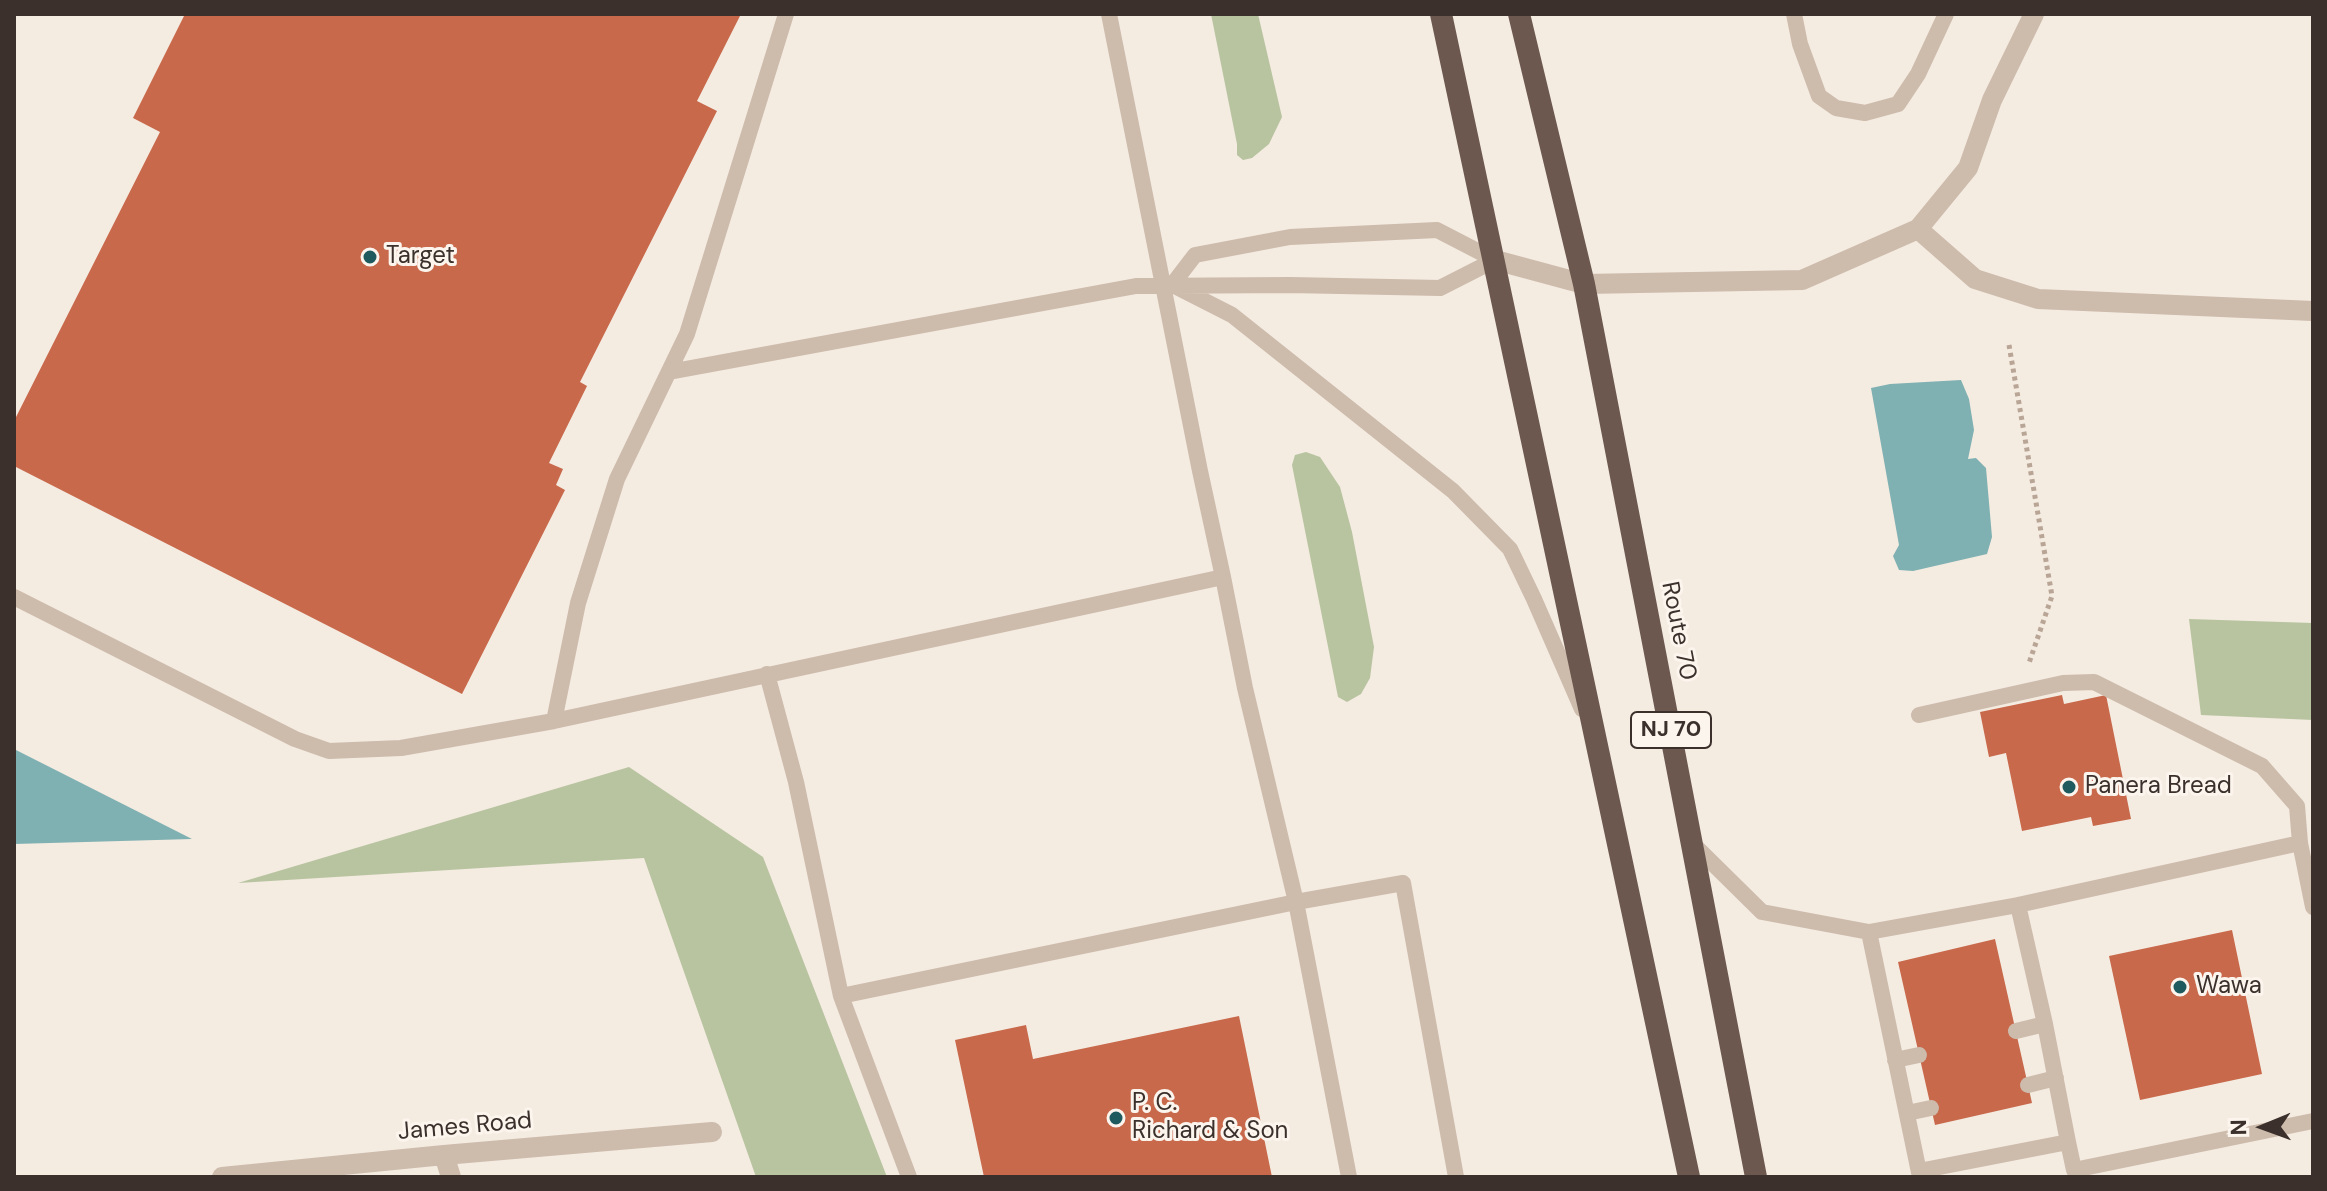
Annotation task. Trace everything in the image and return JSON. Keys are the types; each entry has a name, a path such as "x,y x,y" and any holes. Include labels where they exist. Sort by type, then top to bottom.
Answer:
{"highway":[{"name":"NJ 70","path":"1441,14 1689,1177"},
{"name":"NJ 70","path":"1519,14 1584,284"},
{"name":"Route 70","path":"1584,284 1756,1177"}],"street":[{"path":"1495,260 1584,284 1802,280 1918,229 1968,168 1992,100 2034,14"},
{"path":"1918,229 1975,279 2038,299 2313,311"},
{"name":"James Road","path":"222,1177 712,1132"},
{"path":"444,1155 451,1177"}],"lane":[{"path":"554,721 578,603 617,479 687,334 786,14"},
{"path":"1109,14 1167,285 1245,688 1296,902 1349,1177"},
{"path":"1794,14 1800,44 1819,96 1836,108 1865,113 1898,104 1918,74 1946,14"},
{"path":"1167,285 1195,255 1290,237 1437,230 1495,260"},
{"path":"669,372 1136,286 1440,288 1495,260"},
{"path":"1167,285 1232,315 1453,491 1510,549 1598,744"},
{"path":"14,597 295,739 329,751 401,748 554,721 1223,577"},
{"path":"767,674 796,782 841,996 909,1177"},
{"path":"1919,715 2063,683 2094,682 2262,766 2297,806 2300,843 2313,907"},
{"path":"1692,843 1762,912 1869,932 2018,905 2300,843"},
{"path":"841,996 1296,902 1403,883 1456,1177"},
{"path":"2018,905 2074,1170 2313,1121"},
{"path":"1869,932 1919,1174 2068,1142"},
{"path":"2016,1031 2045,1024"},
{"path":"1895,1060 1919,1055"},
{"path":"2028,1085 2056,1078"},
{"path":"1907,1113 1931,1108"}],"path":[{"path":"2009,345 2052,596 2025,676"}],"green space":[{"path":"1211,14 1258,14 1282,117 1269,144 1252,158 1243,160 1237,155"},
{"path":"1306,452 1320,457 1340,487 1374,647 1370,678 1361,694 1347,702 1338,697 1292,465 1295,455"},
{"path":"2189,619 2313,623 2313,720 2201,715"},
{"path":"629,767 763,857 887,1177 756,1177 644,858 238,883"}],"water":[{"path":"1961,380 1969,399 1974,430 1968,459 1976,458 1986,468 1992,537 1987,554 1913,571 1899,570 1893,556 1899,545 1871,388"},
{"path":"14,749 192,839 14,844"}],"building":[{"name":"Target","path":"185,14 741,14 697,101 717,111 580,382 587,386 549,463 563,469 556,485 565,490 462,694 14,466 14,421 160,132 133,118"},
{"name":"Panera Bread","path":"2062,695 2064,704 2106,695 2131,819 2093,826 2091,817 2022,831 2006,753 1989,757 1980,712"},
{"name":"Wawa","path":"2232,930 2262,1074 2140,1100 2109,956"},
{"path":"1995,939 2032,1103 1935,1125 1898,962"},
{"name":"P. C. Richard & Son","path":"1239,1016 1272,1177 984,1177 955,1040 1026,1025 1033,1059"}],"place":[{"name":"Target","path":"370,257"},
{"name":"Panera Bread","path":"2069,787"},
{"name":"Wawa","path":"2180,987"},
{"name":"P. C. Richard & Son","path":"1116,1118"}]}
